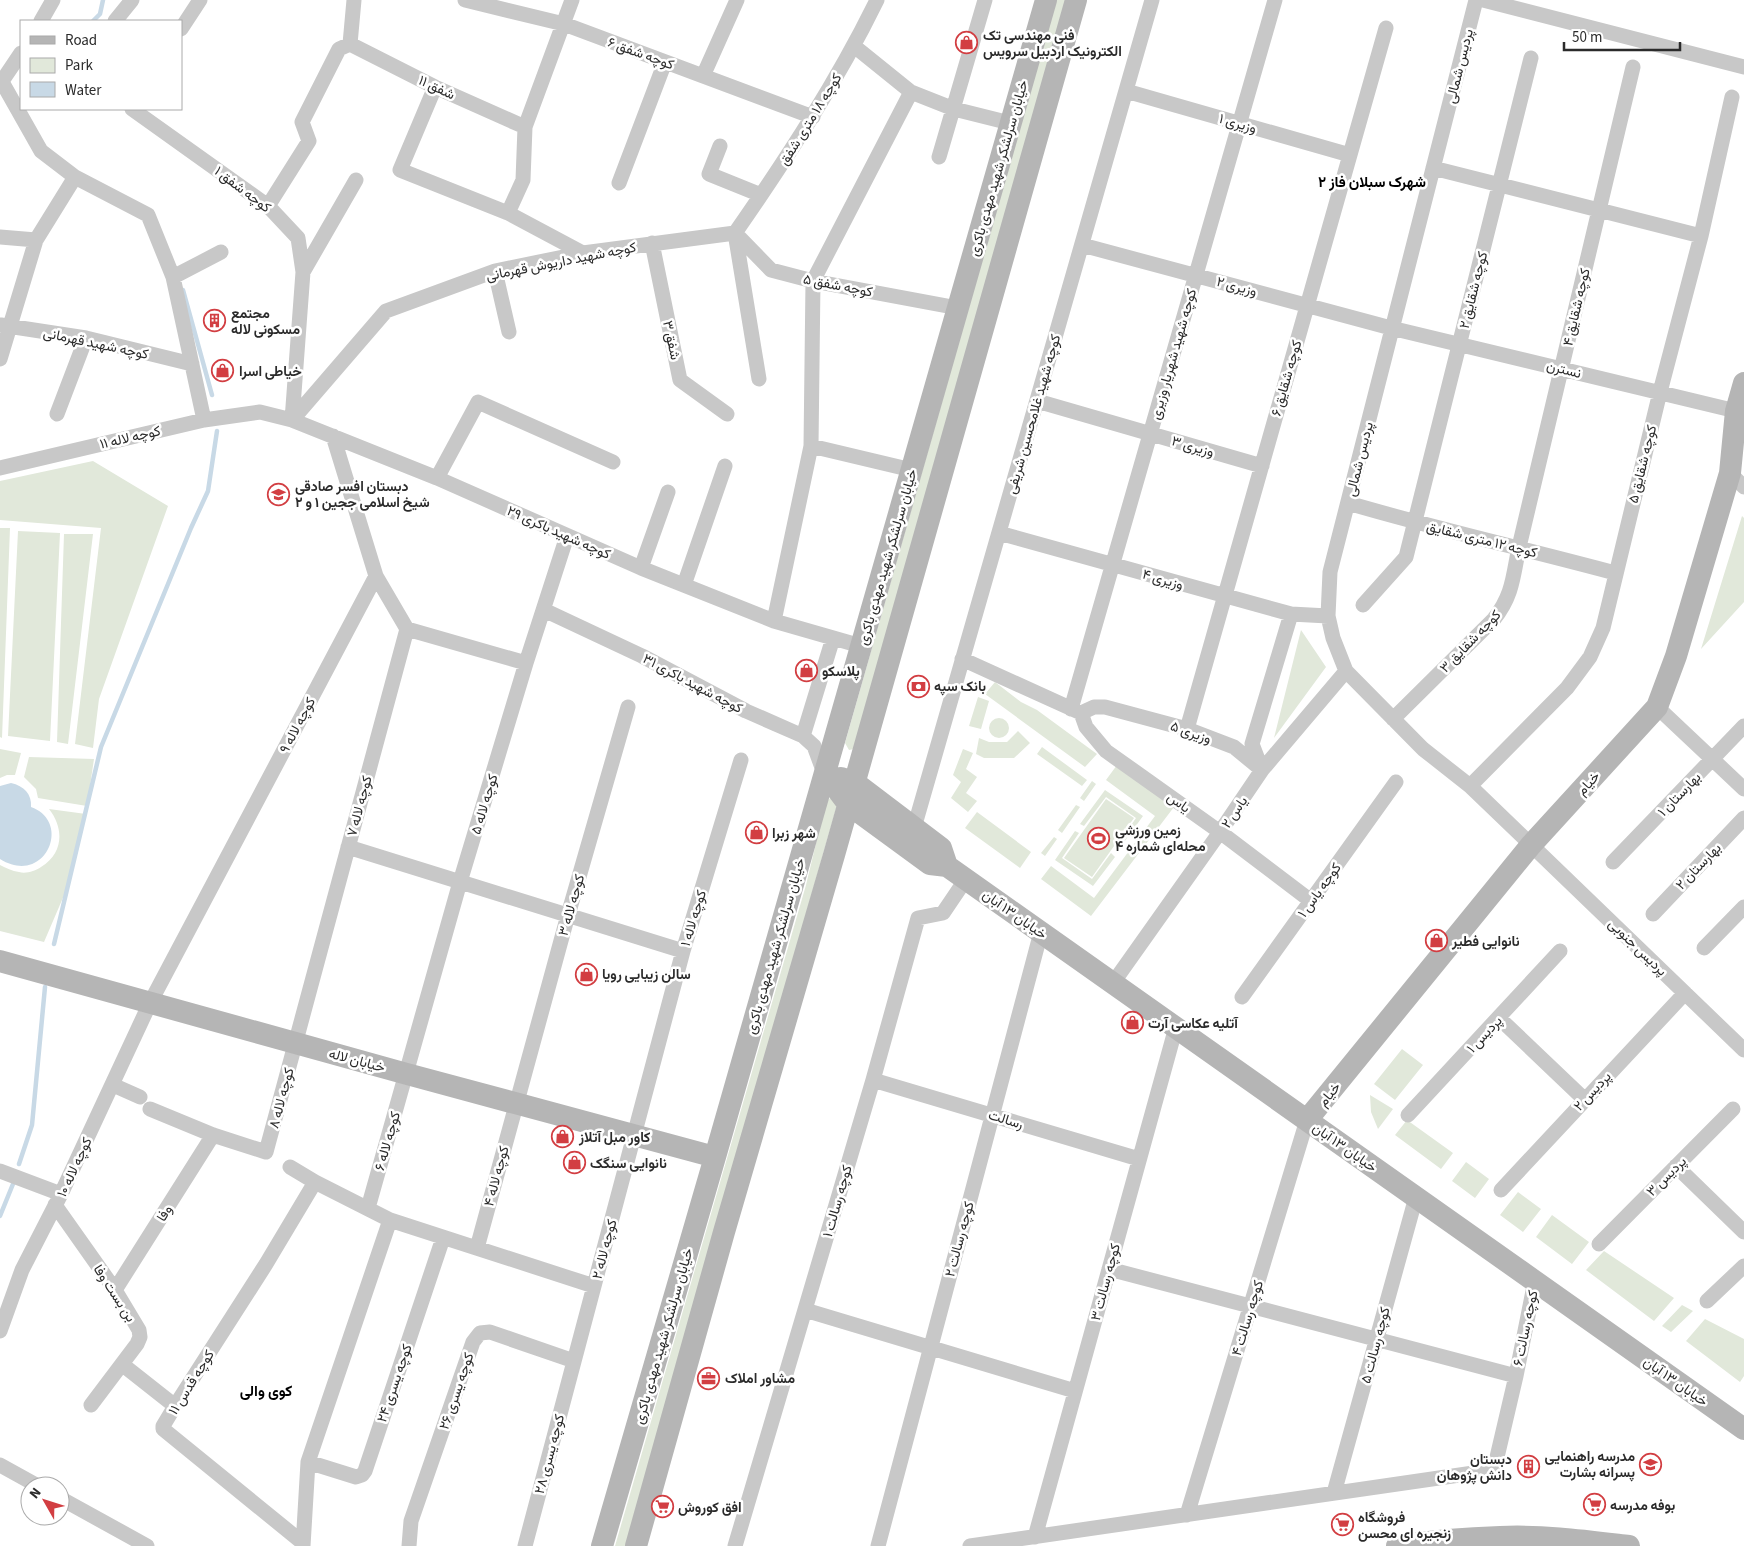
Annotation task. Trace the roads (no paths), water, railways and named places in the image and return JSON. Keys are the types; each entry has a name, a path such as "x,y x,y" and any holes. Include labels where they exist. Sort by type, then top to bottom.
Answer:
{"main road":[{"name":"خیابان سرلشکر شهید مهدی باکری","path":"602,1546 1046,0"},
{"name":"خیابان سرلشکر شهید مهدی باکری","path":"636,1546 1076,0"},
{"name":"خیام","path":"1307,1120 1531,845 1657,707 1737,480 1736,411 1744,383"},
{"path":"824,773 854,782"},
{"name":"خیابان ۱۳ آبان","path":"824,773 848,804 930,864 947,866 966,879 1744,1429"},
{"name":"خیابان ۱۳ آبان","path":"854,782 941,848 947,866"},
{"name":"خیابان لاله","path":"0,961 150,1004 715,1157"},
{"path":"1397,1546 1501,1537 1575,1540 1629,1546"}],"street":[{"path":"42,20 53,0"},
{"path":"116,20 132,0"},
{"path":"182,27 200,0"},
{"path":"268,206 309,141 302,122 316,92 339,49 350,44 354,0"},
{"path":"508,213 523,180 526,127 572,0"},
{"path":"704,76 738,0"},
{"name":"کوچه ۱۸ متری شفق","path":"735,233 813,117 878,0"},
{"path":"939,157 985,0"},
{"name":"کوچه شهید غلامحسین شریفی","path":"914,828 1152,0"},
{"name":"کوچه شهید شهریار وزیری","path":"1076,711 1112,565 1275,0"},
{"name":"پردیس شمالی","path":"1476,0 1330,572 1328,616 1333,638 1346,671 1423,749 1470,786 1531,845"},
{"path":"1483,0 1744,67"},
{"name":"کوچه شفق ۶","path":"474,1 564,24 813,117"},
{"name":"کوچه شقایق ۶","path":"1187,729 1386,28"},
{"name":"شفق ۱۱","path":"350,44 435,87 526,127"},
{"path":"854,46 911,92 954,109 1010,124"},
{"path":"20,54 1,83 41,151 75,177 148,215 173,277 204,420"},
{"name":"کوچه شقایق ۲","path":"1363,605 1406,557 1531,58"},
{"path":"619,183 665,62"},
{"name":"کوچه شقایق ۴","path":"1519,547 1633,67"},
{"path":"435,87 400,170 508,213 583,254"},
{"name":"وزیری ۱","path":"1126,91 1350,155"},
{"path":"774,621 811,446 813,282 911,92"},
{"name":"کوچه شقایق ۵","path":"1470,786 1567,688 1590,657 1603,628 1660,392 1701,236 1732,97"},
{"name":"کوچه شفق ۱","path":"133,110 268,206 298,238 303,272 292,420"},
{"path":"720,146 710,174 761,195"},
{"path":"1433,168 1701,236"},
{"path":"0,359 5,326 36,240 75,177"},
{"path":"303,272 356,180"},
{"path":"735,233 760,379"},
{"name":"کوچه شفق ۵","path":"735,233 772,270 813,282 958,308"},
{"name":"کوچه شهید داریوش قهرمانی","path":"292,420 386,311 495,271 652,243 735,233"},
{"path":"1,235 36,240"},
{"name":"شفق ۳","path":"652,243 680,380 727,414"},
{"name":"وزیری ۲","path":"1082,245 1391,328"},
{"path":"173,277 221,252"},
{"path":"495,271 509,332"},
{"name":"کوچه شهید قهرمانی","path":"5,326 86,338 192,364"},
{"name":"نسترن","path":"1391,328 1736,411"},
{"path":"57,414 86,338"},
{"name":"وزیری ۳","path":"1037,401 1262,466"},
{"path":"437,478 478,402 613,462"},
{"name":"کوچه شهید باکری ۲۹","path":"260,412 292,420 334,436 437,478 641,568 774,621 861,646"},
{"name":"کوچه لاله ۱۱","path":"0,468 204,420 260,412"},
{"path":"334,436 376,576 407,629 526,663"},
{"path":"811,446 912,470"},
{"path":"684,585 725,466"},
{"path":"641,568 668,492"},
{"name":"کوچه ۱۲ متری شقایق","path":"1348,503 1615,573"},
{"name":"وزیری ۴","path":"999,533 1291,614 1328,616"},
{"name":"کوچه لاله ۵","path":"407,1074 460,882 526,663 567,536"},
{"name":"کوچه شقایق ۳","path":"1393,719 1494,619 1505,605 1511,588 1519,547"},
{"name":"کوچه لاله ۹","path":"150,1004 376,576"},
{"name":"کوچه شهید باکری ۳۱","path":"544,610 642,656 746,711 803,736 814,746 824,773"},
{"path":"1262,770 1252,744 1291,614"},
{"name":"کوچه لاله ۷","path":"296,1043 407,629"},
{"path":"803,736 832,638"},
{"path":"962,659 1076,711"},
{"name":"یاس ۲","path":"1113,983 1262,770 1346,671"},
{"name":"وزیری ۵","path":"1076,711 1106,706 1187,729 1234,747 1262,770"},
{"name":"کوچه لاله ۳","path":"516,1104 628,707"},
{"path":"1657,707 1744,789"},
{"name":"یاس","path":"1076,711 1086,727 1106,751 1220,832 1311,901"},
{"name":"بهارستان ۱","path":"1613,862 1744,726"},
{"name":"کوچه لاله ۱","path":"634,1136 683,951 740,760"},
{"name":"کوچه یاس ۱","path":"1242,996 1396,782"},
{"name":"بهارستان ۲","path":"1653,914 1744,818"},
{"name":"پردیس جنوبی","path":"1531,845 1744,1050"},
{"path":"348,847 683,951"},
{"name":"کوچه رسالت ۱","path":"735,1546 873,1080 918,918 943,913 966,879"},
{"path":"1704,948 1744,907"},
{"name":"کوچه رسالت ۲","path":"878,1546 1041,932"},
{"name":"پردیس ۱","path":"1408,1115 1560,951"},
{"name":"پردیس ۲","path":"1501,1190 1685,993"},
{"name":"کوچه لاله ۱۰","path":"0,1331 22,1270 58,1200 150,1004"},
{"path":"1499,1018 1584,1099"},
{"name":"کوچه رسالت ۳","path":"1035,1537 1176,1028"},
{"name":"کوچه لاله ۸","path":"213,1135 266,1152 296,1043"},
{"name":"کوچه لاله ۶","path":"368,1208 407,1074"},
{"name":"رسالت","path":"873,1080 1140,1159"},
{"path":"112,1085 213,1135"},
{"name":"کوچه لاله ۴","path":"476,1248 516,1104"},
{"name":"پردیس ۳","path":"1598,1244 1733,1109"},
{"name":"کوچه رسالت ۴","path":"1188,1515 1307,1120"},
{"name":"وفا","path":"115,1290 213,1135"},
{"name":"کوچه لاله ۲","path":"574,1361 634,1136"},
{"path":"1676,1166 1744,1232"},
{"path":"290,1167 314,1182 390,1220 594,1286"},
{"path":"0,1170 58,1200"},
{"name":"کوچه قدس ۱۱","path":"303,1544 163,1429 163,1426 266,1264 314,1182"},
{"name":"کوچه رسالت ۵","path":"1334,1493 1416,1197"},
{"name":"بن بست وفا","path":"58,1200 139,1330 140,1337 137,1344 91,1405"},
{"path":"303,1544 308,1462 390,1220"},
{"name":"کوچه یسری ۲۴","path":"308,1462 356,1477 362,1475 365,1471 443,1238"},
{"path":"1707,1301 1744,1266"},
{"path":"1109,1269 1516,1376"},
{"name":"کوچه رسالت ۶","path":"1334,1493 1494,1470 1516,1376 1535,1281"},
{"path":"805,1310 1076,1391"},
{"name":"کوچه یسری ۲۶","path":"409,1546 411,1521 473,1342 480,1333 490,1332 574,1361"},
{"name":"کوچه یسری ۲۸","path":"525,1546 574,1361"},
{"path":"122,1365 175,1406"},
{"path":"0,1465 20,1476"},
{"path":"970,1546 1334,1493"},
{"path":"70,1504 147,1546"}],"water":[{"path":"11,783 20,786 29,794 31,807 44,815 50,825 52,837 48,849 41,859 30,865 16,865 0,859 0,786"}],"waterway":[{"path":"94,20 100,14 103,0"},
{"path":"183,290 212,395"},
{"path":"54,944 101,747 208,491 217,431"},
{"path":"19,1164 32,1125 45,987"},
{"path":"0,1216 13,1184"}],"place":[{"name":"فنی مهندسی تک الکترونیک اردبیل سرویس","path":"967,43"},
{"name":"مجتمع مسکونی لاله","path":"215,321"},
{"name":"خیاطی اسرا","path":"223,371"},
{"name":"دبستان افسر صادقی شیخ اسلامی ججین ۱ و ۲","path":"279,494"},
{"name":"پلاسکو","path":"806,671"},
{"name":"بانک سپه","path":"918,686"},
{"name":"شهر زبرا","path":"756,833"},
{"name":"زمین ورزشی محله‌ای شماره ۴","path":"1099,838"},
{"name":"نانوایی فطیر","path":"1436,941"},
{"name":"سالن زیبایی رویا","path":"586,974"},
{"name":"آتلیه عکاسی آرت","path":"1132,1023"},
{"name":"کاور مبل آتلاز","path":"563,1137"},
{"name":"نانوایی سنگک","path":"574,1163"},
{"name":"مشاور املاک","path":"709,1378"},
{"name":"مدرسه راهنمایی پسرانه بشارت","path":"1651,1464"},
{"name":"دبستان دانش پژوهان","path":"1528,1467"},
{"name":"بوفه مدرسه","path":"1594,1505"},
{"name":"افق کوروش","path":"662,1507"},
{"name":"فروشگاه زنجیره ای محسن","path":"1342,1525"}],"district":[{"name":"شهرک سبلان فاز ۲","path":"1372,182"},
{"name":"کوی والی","path":"266,1391"}]}
